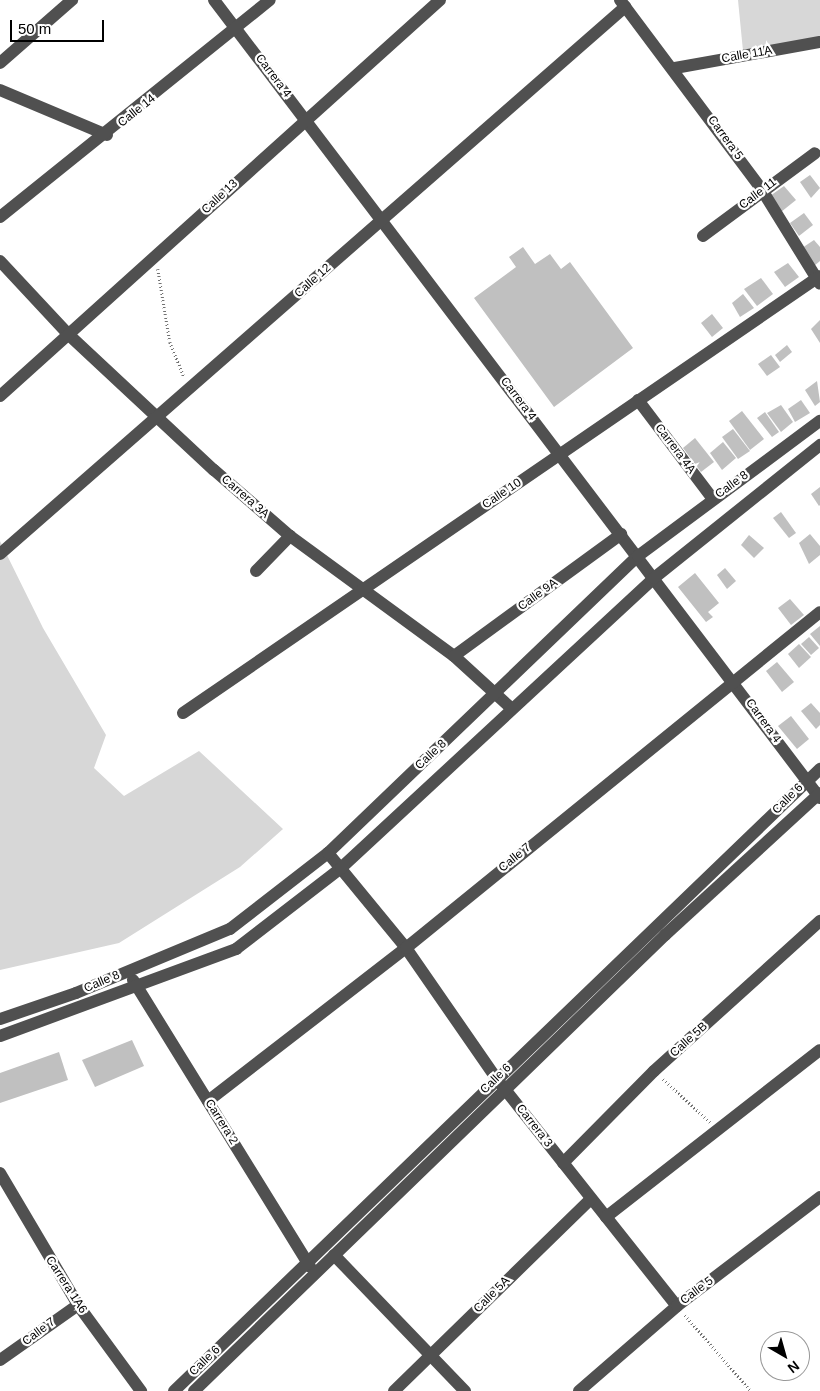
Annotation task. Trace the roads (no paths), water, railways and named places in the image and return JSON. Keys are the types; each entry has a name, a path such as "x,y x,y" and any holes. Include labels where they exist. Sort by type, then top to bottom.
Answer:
{"street":[{"path":"0,63 72,0"},
{"name":"Carrera 4","path":"214,0 819,795"},
{"name":"Calle 14","path":"0,217 107,135 270,0"},
{"name":"Calle 13","path":"0,396 70,335 305,119 440,0"},
{"name":"Carrera 5","path":"623,3 675,68 762,190 819,280"},
{"name":"Calle 12","path":"0,554 157,414 382,220 623,3"},
{"name":"Calle 11A","path":"675,68 820,42"},
{"path":"0,90 107,135"},
{"name":"Calle 11","path":"703,236 815,152"},
{"name":"Carrera 3A","path":"0,260 70,335 290,536 364,586 454,656 498,692 511,708"},
{"name":"Calle 10","path":"183,712 364,586 819,280"},
{"name":"Carrera 4A","path":"638,400 712,499"},
{"name":"Calle 8","path":"0,1019 128,971 230,929 328,853 638,556 712,499 820,421"},
{"name":"Calle 8","path":"0,1036 137,987 236,948 341,868 511,708 654,578 820,445"},
{"name":"Calle 9A","path":"454,656 621,534"},
{"path":"256,571 290,536"},
{"name":"Calle 7","path":"208,1101 406,948 820,612"},
{"name":"Calle 6","path":"174,1391 496,1078 820,768"},
{"name":"Calle 6","path":"194,1391 665,935 819,795"},
{"name":"Carrera 3","path":"328,853 406,948 496,1078 677,1306"},
{"name":"Calle 5B","path":"563,1163 654,1071 820,921"},
{"path":"656,924 665,935"},
{"name":"Carrera 2","path":"128,971 314,1273"},
{"path":"606,1217 717,1128 820,1050"},
{"name":"Carrera 1A6","path":"0,1173 78,1306 141,1391"},
{"name":"Calle 5","path":"579,1391 677,1306 820,1197"},
{"name":"Calle 5A","path":"394,1391 591,1199"},
{"path":"334,1255 465,1391"},
{"name":"Calle 7","path":"0,1360 78,1306"}]}
